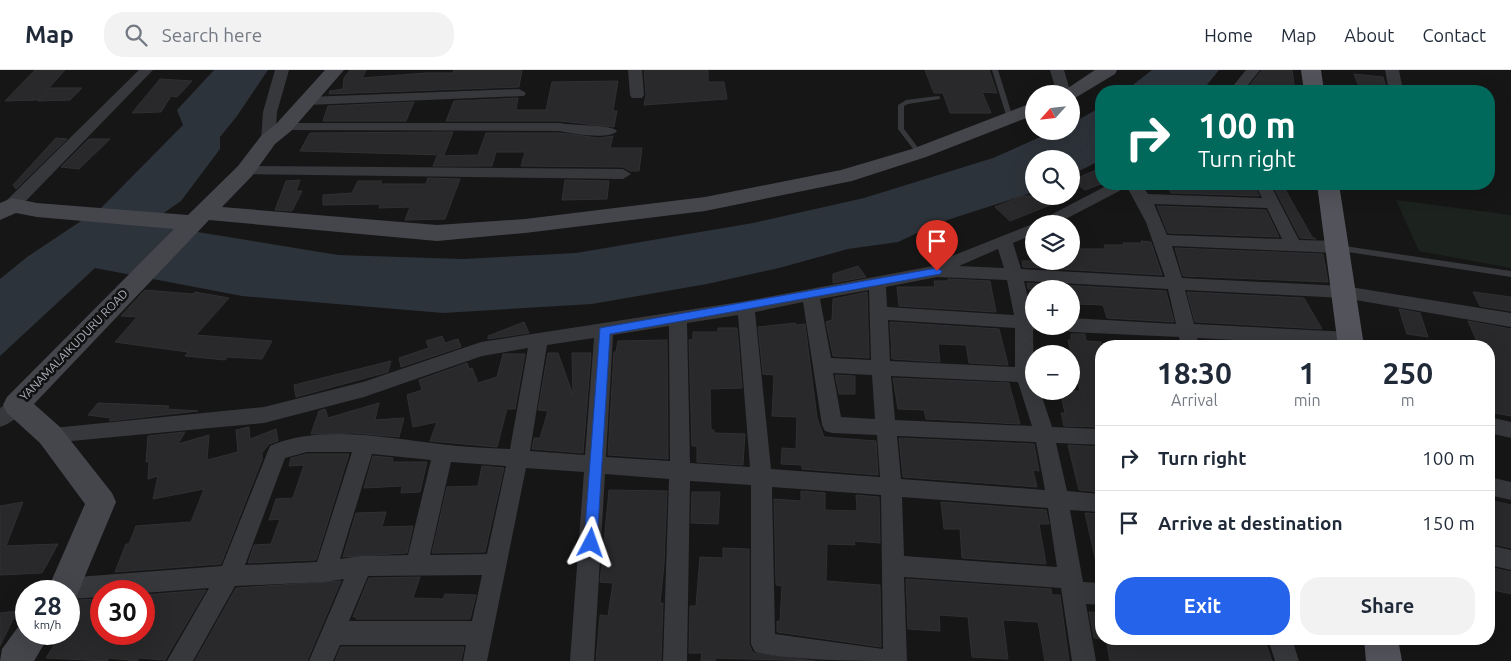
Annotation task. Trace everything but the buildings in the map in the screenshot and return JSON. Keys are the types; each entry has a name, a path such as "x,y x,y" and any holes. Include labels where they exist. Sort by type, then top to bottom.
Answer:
{"main road":[{"path":"1311,70 1313,85"},
{"path":"1329,190 1350,340"},
{"path":"1383,645 1384,661"}],"street":[{"path":"6,209 146,70"},
{"path":"268,140 270,112 282,70"},
{"name":"YANAMALAIKUDURU ROAD","path":"68,580 101,502 50,436 6,408 135,281 188,222 245,171 268,140 284,127 335,70"},
{"path":"635,70 637,95"},
{"path":"1057,70 1061,85"},
{"path":"1080,87 1108,70"},
{"path":"1241,85 1253,70"},
{"path":"1392,70 1395,85"},
{"path":"308,101 519,93"},
{"path":"6,209 188,222 437,233 525,226 705,204 844,176 919,153 1025,112"},
{"path":"284,127 561,120 573,130 610,131"},
{"path":"245,171 386,174 623,174"},
{"path":"1060,215 1110,190"},
{"path":"1138,190 1163,240 1177,283 1189,339"},
{"path":"1266,190 1294,246"},
{"path":"1144,199 1273,203"},
{"path":"937,271 953,262 1025,232"},
{"path":"1163,240 1337,247"},
{"path":"1004,241 1025,310"},
{"path":"50,436 264,415 364,389 462,354 746,307 937,271 1344,292 1511,320"},
{"path":"877,282 881,368 891,488 895,661"},
{"path":"811,295 832,425 1095,437"},
{"path":"746,307 760,478 763,644 883,661"},
{"path":"878,313 1025,323"},
{"path":"676,661 680,471 678,318"},
{"path":"1080,326 1189,339 1243,340"},
{"path":"582,661 604,330"},
{"path":"475,661 518,459 539,341"},
{"path":"822,365 1025,375"},
{"path":"1033,400 1044,433 1058,501 1084,661"},
{"path":"1495,426 1511,430"},
{"path":"179,661 229,576 277,452 288,445 365,444 443,453 1095,503"},
{"path":"325,572 365,444"},
{"path":"417,564 443,453"},
{"path":"1495,487 1511,491"},
{"path":"1495,556 1511,560"},
{"path":"80,589 229,576 325,572 361,566 495,564"},
{"path":"321,661 361,566"},
{"path":"893,566 1072,585 1095,592"},
{"path":"333,633 481,633"},
{"path":"14,661 25,645"},
{"path":"1282,645 1288,661"}],"lane":[{"path":"995,70 1010,118"},
{"path":"919,153 901,129 901,105 906,102 938,98"},
{"path":"1337,247 1511,274"}],"shaded area":[{"path":"214,70 268,70 237,116 220,137 220,149 181,201 148,224 338,255 463,259 576,253 753,223 864,198 993,158 1034,140 1080,140 1080,119 1095,110 1095,163 1080,170 1080,150 1025,150 1025,195 938,223 898,242 848,249 779,268 707,284 592,304 443,313 242,296 95,268 0,356 0,279 27,257 102,207 183,125 177,110"},
{"path":"1152,70 1219,70 1207,85 1133,85"},
{"path":"1396,200 1511,215 1511,268 1419,251"}],"route":[{"path":"591,543 604,330 746,307 937,271"}]}
